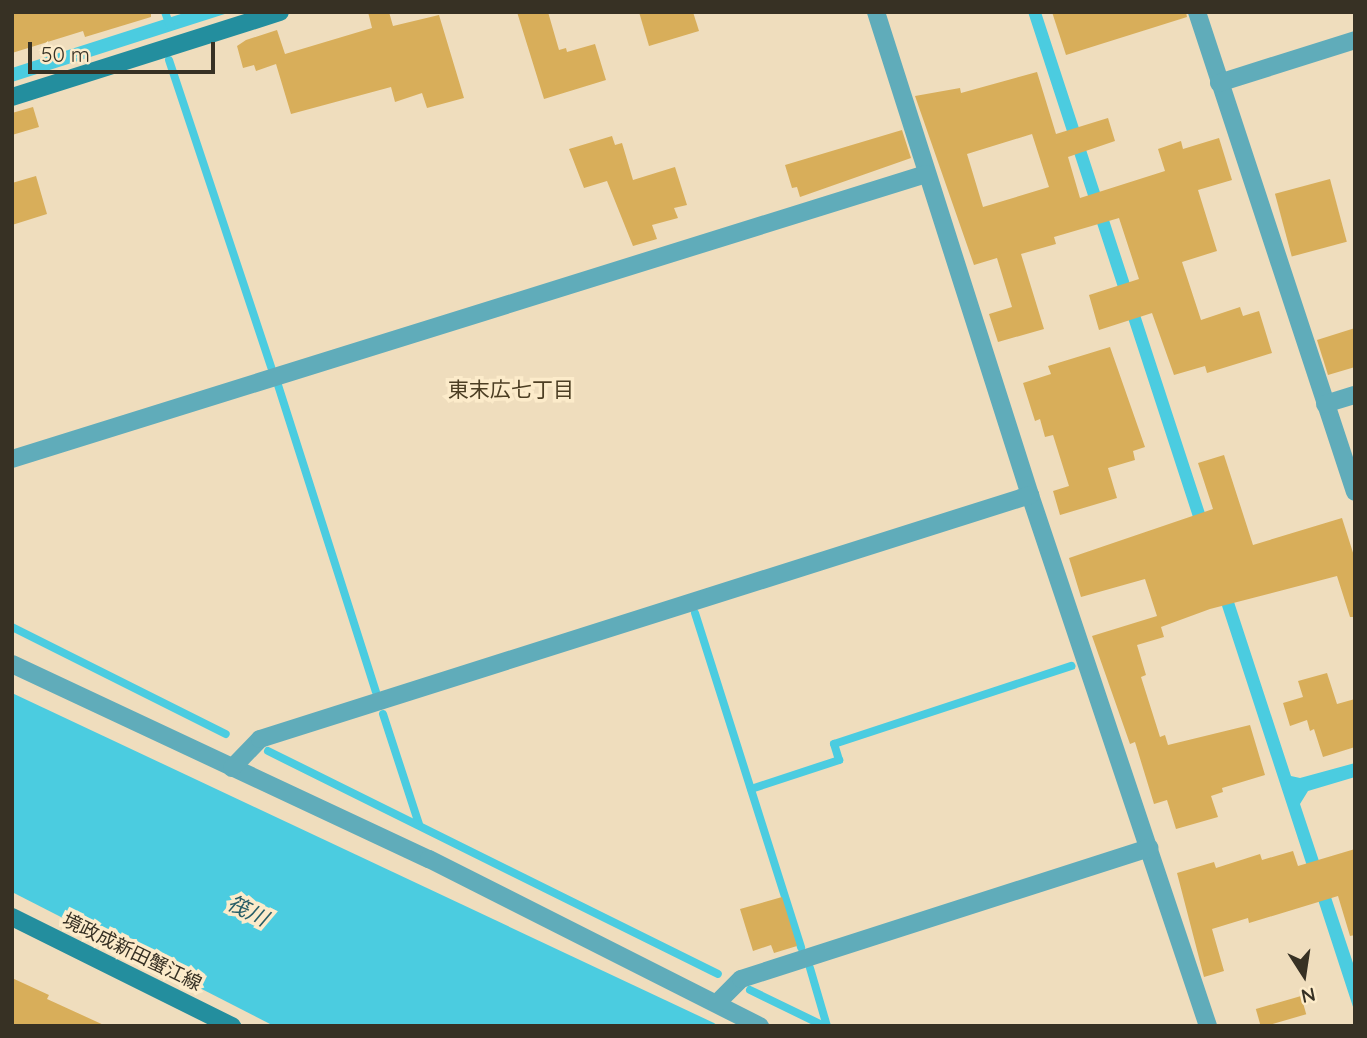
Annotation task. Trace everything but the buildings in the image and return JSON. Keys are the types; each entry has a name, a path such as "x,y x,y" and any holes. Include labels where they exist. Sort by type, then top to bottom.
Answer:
{"street":[{"path":"12,97 280,12"},
{"path":"876,12 1030,495 1208,1026"},
{"path":"1197,12 1355,492"},
{"path":"1219,83 1355,40"},
{"path":"12,459 926,174"},
{"path":"1325,404 1355,395"},
{"path":"232,768 260,739 1030,495"},
{"path":"12,664 429,859 760,1026"},
{"path":"717,1003 741,979 1149,848"},
{"name":"境政成新田蟹江線","path":"12,917 232,1026"}],"water":[{"path":"187,12 231,12 12,82 12,68"},
{"path":"1028,12 1041,12 1291,776 1300,778 1355,763 1355,777 1308,791 1300,804 1355,969 1355,1013"},
{"name":"筏川","path":"12,693 718,1026 274,1026 12,892"}],"waterway":[{"path":"165,12 170,26"},
{"path":"169,60 271,367"},
{"path":"278,385 376,692"},
{"path":"695,613 801,948"},
{"path":"12,627 226,734"},
{"path":"751,789 839,760 834,744 1071,666"},
{"path":"383,714 419,824"},
{"path":"268,751 718,974"},
{"path":"810,968 827,1026"},
{"path":"750,990 824,1026"}],"district":[{"name":"東末広七丁目","path":"511,389"}]}
